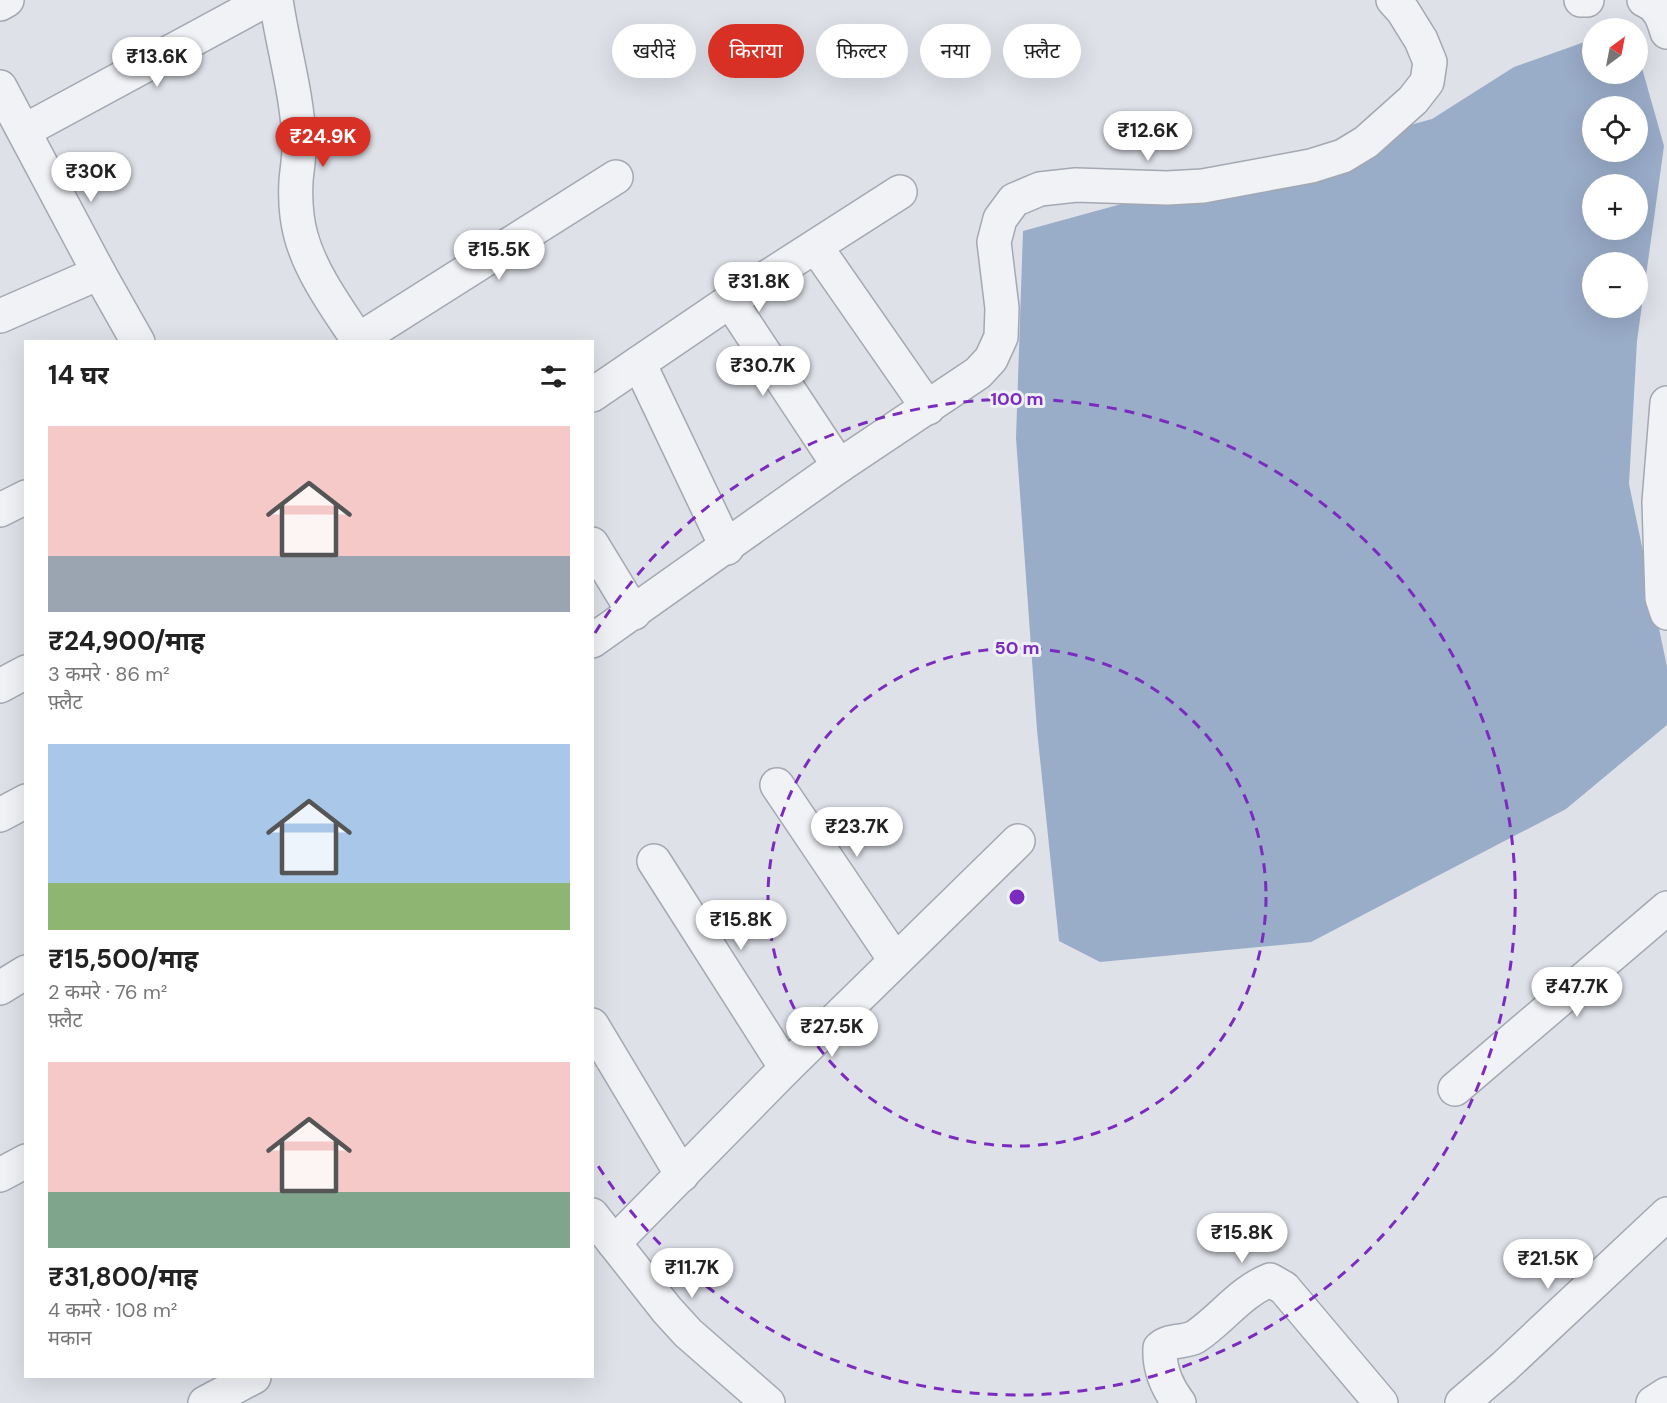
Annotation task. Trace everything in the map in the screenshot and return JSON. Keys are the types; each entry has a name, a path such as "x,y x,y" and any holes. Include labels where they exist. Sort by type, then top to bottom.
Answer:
{"street":[{"path":"0,4 7,0"},
{"path":"24,131 266,0"},
{"path":"276,0 297,110 300,144 296,214 301,238 318,276 355,340"},
{"path":"594,641 839,466 978,373 991,359 1001,337 1002,308 994,242 1000,219 1014,200 1040,189 1076,185 1167,189 1203,186 1311,166 1343,156 1366,142 1413,100 1427,82 1430,62 1421,40 1403,11 1393,0"},
{"path":"1581,0 1587,0"},
{"path":"1644,0 1652,3 1662,15 1667,32"},
{"path":"0,87 137,340"},
{"path":"358,340 616,177"},
{"path":"594,394 730,301 900,192"},
{"path":"816,247 928,408"},
{"path":"0,316 99,273"},
{"path":"730,301 839,466"},
{"path":"639,363 727,548"},
{"path":"1667,404 1659,502 1662,598 1667,613"},
{"path":"0,510 24,498"},
{"path":"594,547 634,613"},
{"path":"0,686 24,673"},
{"path":"777,785 895,960"},
{"path":"0,815 24,802"},
{"path":"614,1243 786,1068 1018,841"},
{"path":"654,861 786,1068"},
{"path":"1455,1089 1667,908"},
{"path":"0,988 24,973"},
{"path":"594,1027 681,1175"},
{"path":"0,1174 24,1162"},
{"path":"1462,1403 1504,1367 1667,1215"},
{"path":"594,1218 688,1333 768,1403"},
{"path":"1179,1403 1170,1392 1162,1373 1160,1348 1164,1344 1194,1338 1256,1286 1270,1280 1284,1288 1381,1403"},
{"path":"205,1403 252,1378"},
{"path":"1653,1403 1667,1394"}],"water":[{"path":"1582,43 1582,84 1646,84 1664,146 1648,262 1648,252 1582,252 1582,318 1640,318 1629,484 1667,667 1667,725 1566,809 1311,942 1100,962 1059,941 1037,730 1016,438 1023,231 1432,119 1514,67"}]}
